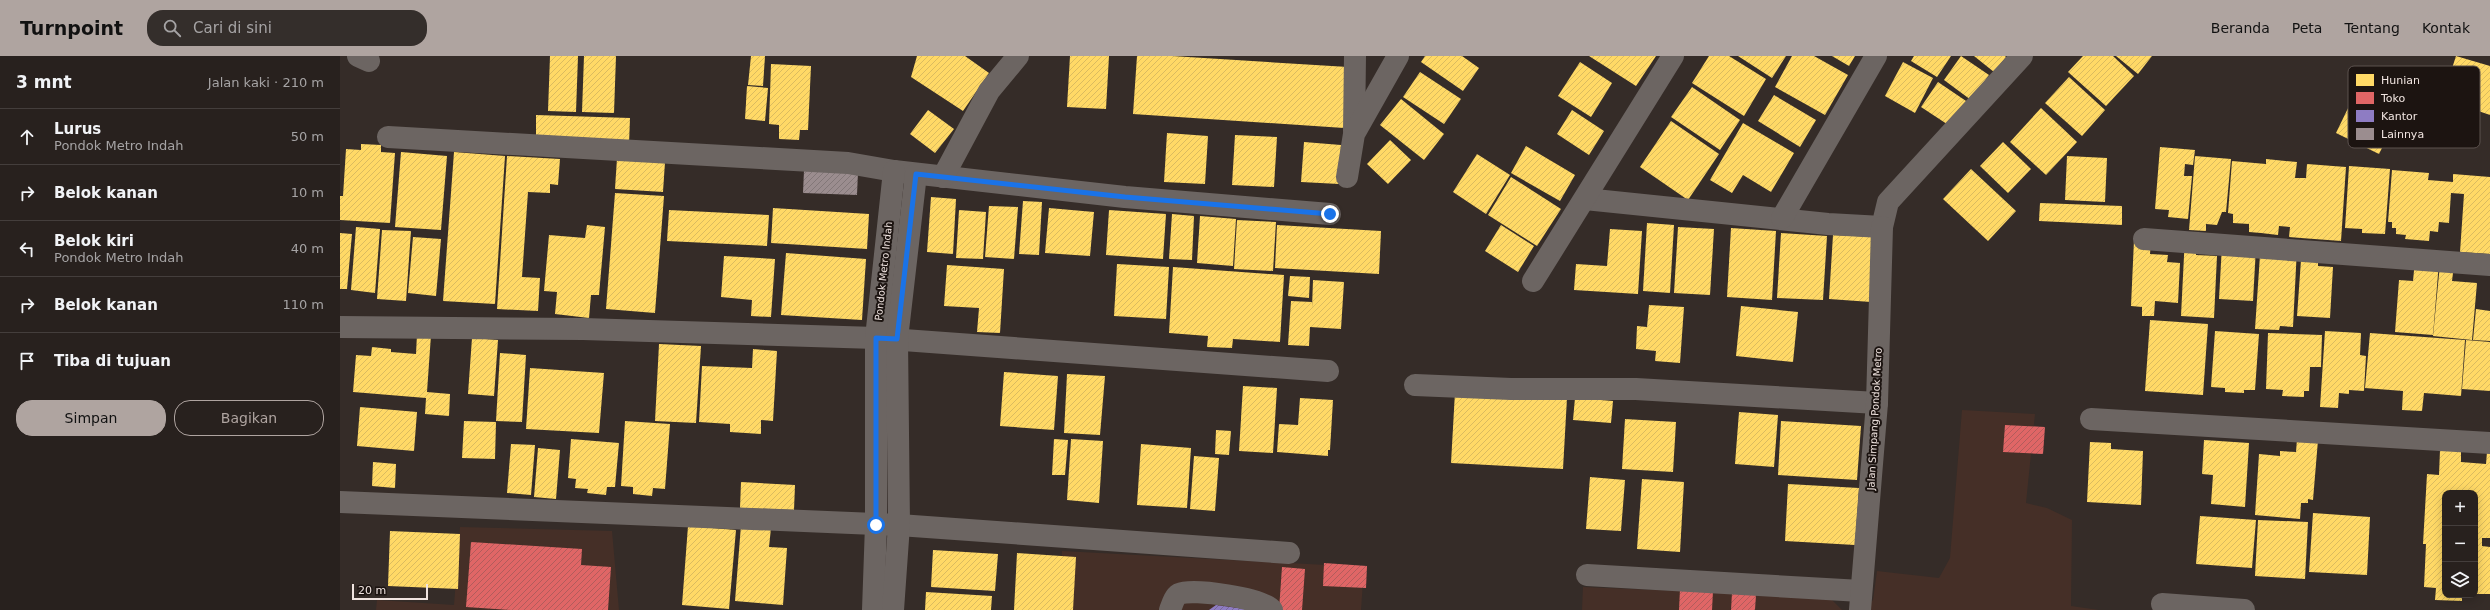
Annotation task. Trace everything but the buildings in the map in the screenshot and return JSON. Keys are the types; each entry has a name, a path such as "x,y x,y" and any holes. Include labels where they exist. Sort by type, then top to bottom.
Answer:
{"street":[{"path":"943,177 989,91 1018,56"},
{"path":"1347,177 1354,134 1355,56"},
{"path":"1354,134 1398,56"},
{"path":"1533,281 1673,56"},
{"path":"1782,218 1876,56"},
{"name":"Jalan Simpang Pondok Metro","path":"1861,600 1877,403 1882,227 1888,202 2022,56"},
{"path":"388,137 826,162 916,174 1125,197 1330,214"},
{"name":"Pondok Metro Indah","path":"873,610 876,525 876,338 894,171"},
{"path":"894,610 899,525 897,339 916,174"},
{"path":"1585,199 1882,227"},
{"path":"2144,239 2490,265"},
{"path":"340,327 583,329 876,338 1328,371"},
{"path":"1415,385 1511,389 1636,389 1877,403"},
{"path":"2091,418 2490,443"},
{"path":"340,502 899,525 1288,553"},
{"path":"1587,575 1861,600"},
{"path":"1170,610 1179,594 1186,593 1252,600 1267,605 1272,610"},
{"path":"2162,604 2244,610"}],"shaded area":[{"path":"1962,410 2035,414 2026,503 2047,508 2072,520 2071,606 2099,610 1868,610 1868,605 1873,600 1877,571 1939,578 1950,558"},
{"path":"460,527 612,531 619,610 376,610 377,600 454,605"},
{"path":"1062,551 1364,567 1361,610 1058,610"},
{"path":"1583,587 1829,597 1842,610 1582,610"}],"route":[{"path":"876,525 876,338 897,339 916,174 1125,197 1330,214"}]}
